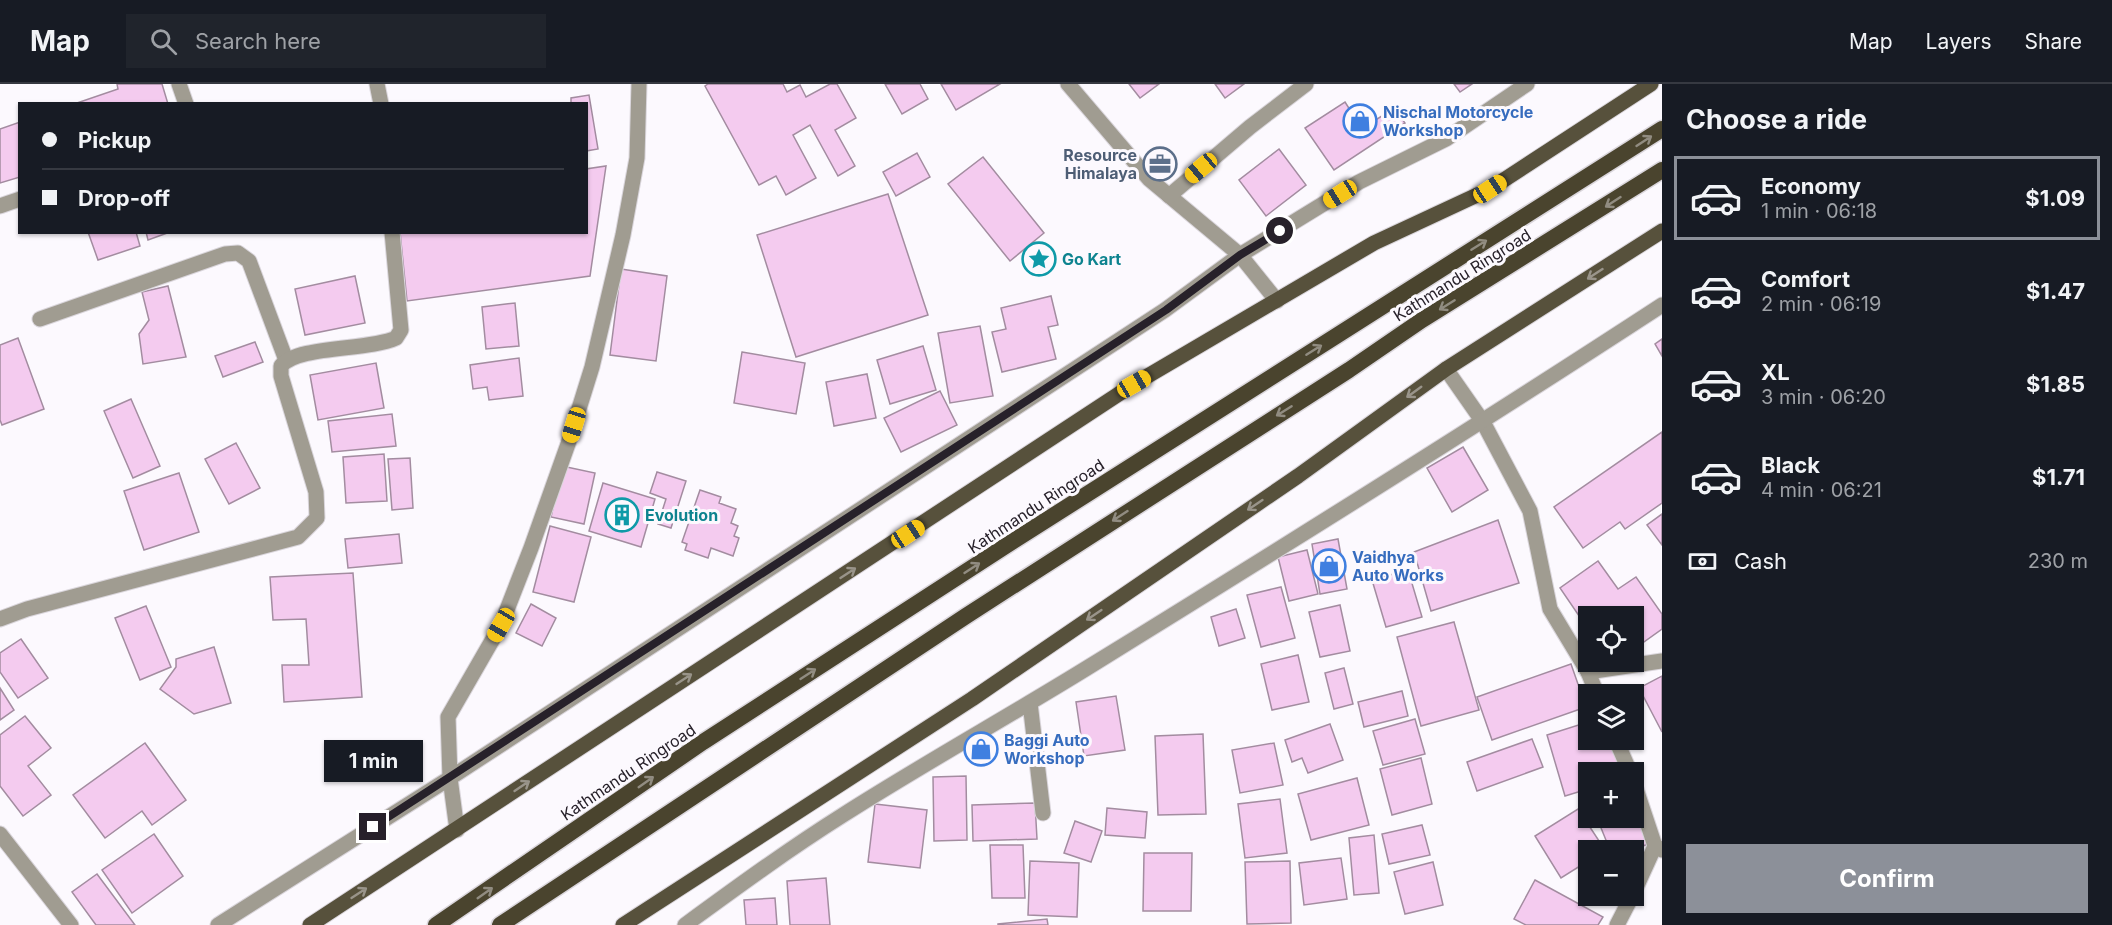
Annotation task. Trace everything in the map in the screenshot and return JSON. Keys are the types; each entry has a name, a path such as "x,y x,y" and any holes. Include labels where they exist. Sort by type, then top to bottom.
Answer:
{"highway":[{"name":"Kathmandu Ringroad","path":"436,925 713,736 1007,545 1662,129"},
{"name":"Kathmandu Ringroad","path":"500,925 966,616 1422,320 1662,170"}],"main road":[{"path":"310,925 1134,384 1374,243 1490,189 1651,84"},
{"path":"623,925 972,699 1298,476 1446,369 1662,231"}],"street":[{"path":"179,84 185,102"},
{"path":"377,84 381,102"},
{"path":"457,830 450,778 448,717 501,625 535,538 592,367 623,235 637,158 639,84"},
{"path":"1068,84 1149,179 1240,255 1277,301"},
{"path":"1169,196 1250,126 1306,84"},
{"path":"218,925 450,778 1166,310 1240,255 1359,182 1446,139 1527,84"},
{"path":"0,206 18,200"},
{"path":"0,619 27,609 298,537 317,518 316,492 281,376 281,366 285,360 319,351 367,347 396,338 401,330 392,234"},
{"path":"40,319 225,254 238,253 249,261 285,360"},
{"path":"686,925 744,882 842,816 1030,703 1483,422 1662,305"},
{"path":"1446,369 1483,422 1530,511 1550,609 1578,655"},
{"path":"1644,664 1662,661"},
{"path":"1588,672 1593,684"},
{"path":"1030,703 1043,813"},
{"path":"1644,809 1659,848 1644,875"},
{"path":"0,834 71,925"},
{"path":"1617,925 1627,906"}],"building":[{"path":"117,84 162,84 167,102 80,102 118,89"},
{"path":"708,84 783,84 787,92 800,85 806,97 830,84 837,84 856,118 835,130 855,166 838,176 810,125 793,135 816,178 786,195 776,176 759,185 705,86"},
{"path":"885,84 920,84 928,99 902,114"},
{"path":"941,84 1000,84 956,110"},
{"path":"1129,84 1159,84 1140,98"},
{"path":"1215,84 1244,84 1225,98"},
{"path":"1454,84 1472,84 1460,92"},
{"path":"589,95 598,149 588,151 588,102 571,102 571,98"},
{"path":"1345,102 1362,129 1394,108 1405,123 1334,170 1305,128"},
{"path":"18,123 18,178 0,183 0,129"},
{"path":"1279,149 1306,185 1266,216 1239,180"},
{"path":"917,153 930,177 896,196 883,172"},
{"path":"983,157 1044,233 1010,261 948,184"},
{"path":"606,166 590,276 407,301 400,234 588,234 588,169"},
{"path":"888,194 928,315 796,357 757,235"},
{"path":"89,234 137,234 140,246 98,260"},
{"path":"146,234 164,234 148,240"},
{"path":"621,269 667,276 656,361 610,355"},
{"path":"355,276 365,323 305,335 295,289"},
{"path":"168,286 186,357 143,364 139,334 149,320 142,292"},
{"path":"1051,296 1058,325 1048,327 1056,359 1002,372 992,332 1006,329 1001,308"},
{"path":"515,303 519,346 486,349 482,307"},
{"path":"980,326 993,396 950,403 938,333"},
{"path":"18,338 44,409 2,425 0,420 0,345"},
{"path":"1662,339 1662,356 1655,344"},
{"path":"255,342 263,362 223,377 215,356"},
{"path":"923,346 936,390 890,404 877,360"},
{"path":"742,352 805,363 796,414 734,403"},
{"path":"519,358 523,396 489,400 487,387 473,389 470,365"},
{"path":"376,363 384,408 318,420 310,375"},
{"path":"867,374 876,418 834,426 826,382"},
{"path":"940,391 957,425 901,452 884,418"},
{"path":"131,399 160,466 133,478 104,411"},
{"path":"392,414 396,446 332,452 328,421"},
{"path":"1662,432 1662,503 1625,529 1620,522 1583,548 1554,507"},
{"path":"236,443 260,488 229,504 205,459"},
{"path":"1463,447 1488,490 1452,512 1427,468"},
{"path":"384,454 387,501 346,503 343,457"},
{"path":"410,458 413,508 392,510 388,459"},
{"path":"562,466 595,473 584,524 551,517"},
{"path":"657,472 686,481 671,528 658,524 666,499 650,493"},
{"path":"179,473 199,532 144,550 124,491"},
{"name":"Evolution","path":"603,483 655,499 641,547 589,531"},
{"path":"700,490 721,497 719,503 736,509 731,523 738,526 734,536 739,538 733,556 711,548 708,558 685,550 687,544 682,542"},
{"path":"1662,514 1662,545 1647,525"},
{"path":"1498,520 1519,583 1431,611 1414,552"},
{"path":"550,526 591,537 574,602 533,592"},
{"path":"399,534 402,563 348,568 345,539"},
{"name":"Vaidhya Auto Works","path":"1338,539 1347,589 1320,594 1312,544"},
{"path":"1307,550 1318,594 1289,601 1278,557"},
{"path":"1598,561 1618,589 1636,577 1662,614 1662,629 1644,642 1644,606 1578,606 1578,614 1560,588"},
{"path":"1408,570 1422,617 1386,627 1372,580"},
{"path":"353,573 362,697 284,702 282,665 309,665 306,619 273,620 270,577"},
{"path":"1281,587 1295,638 1261,647 1247,595"},
{"path":"531,604 556,618 542,646 516,633"},
{"path":"1340,605 1350,651 1320,657 1309,612"},
{"path":"146,606 171,667 140,680 115,618"},
{"path":"1236,609 1245,638 1219,646 1211,617"},
{"path":"1454,622 1479,710 1421,726 1397,637"},
{"path":"21,639 48,678 18,698 0,672 0,653"},
{"path":"214,647 231,703 194,714 160,689 176,667 176,659"},
{"path":"1298,655 1309,702 1272,710 1261,664"},
{"path":"1571,664 1578,684 1578,710 1492,740 1477,697"},
{"path":"1344,668 1353,704 1334,709 1325,673"},
{"path":"1662,676 1662,732 1644,698 1644,685"},
{"path":"0,688 14,710 0,720"},
{"path":"1402,691 1408,716 1364,727 1358,702"},
{"path":"1116,696 1125,750 1084,756 1076,702"},
{"path":"25,716 51,748 28,766 51,795 23,816 0,786 0,735"},
{"path":"1415,719 1425,754 1383,765 1373,731"},
{"path":"1330,724 1343,760 1308,773 1302,758 1292,762 1285,740"},
{"path":"1578,725 1578,750 1614,750 1619,762 1578,762 1578,792 1565,796 1547,735"},
{"path":"1203,734 1206,814 1158,815 1155,736"},
{"path":"1532,739 1543,767 1477,791 1467,762"},
{"path":"145,743 186,800 152,825 142,811 105,838 73,795"},
{"path":"1274,743 1283,785 1240,793 1232,750"},
{"path":"1421,758 1432,804 1392,815 1380,769"},
{"path":"966,776 967,840 934,841 933,777"},
{"path":"1357,778 1369,825 1311,840 1298,794"},
{"path":"1280,799 1287,853 1245,858 1238,804"},
{"path":"1035,803 1037,839 973,841 972,805"},
{"path":"875,804 927,810 920,868 868,862"},
{"path":"1107,808 1147,812 1145,838 1105,835"},
{"path":"1578,809 1578,828 1591,828 1598,840 1578,840 1578,867 1561,878 1535,836"},
{"path":"1075,821 1102,831 1091,862 1064,853"},
{"path":"1422,825 1430,855 1389,864 1382,834"},
{"path":"1601,828 1642,828 1648,844 1644,846 1644,840 1606,840"},
{"path":"154,834 183,876 132,913 102,870"},
{"path":"1374,835 1379,893 1354,895 1349,838"},
{"path":"990,845 1023,845 1025,898 992,898"},
{"path":"1144,853 1192,853 1191,911 1143,911"},
{"path":"1341,858 1347,899 1304,905 1299,863"},
{"path":"1030,861 1079,863 1077,917 1028,915"},
{"path":"1290,861 1291,923 1247,924 1245,862"},
{"path":"1433,862 1443,905 1405,914 1394,872"},
{"path":"97,874 135,925 96,925 72,892"},
{"path":"826,878 830,925 790,925 787,881"},
{"path":"1535,880 1578,903 1578,906 1583,906 1603,917 1598,925 1526,925 1514,919"},
{"path":"775,898 777,925 746,925 744,900"},
{"path":"1047,919 1048,925 998,925 998,924"}],"place":[{"name":"Nischal Motorcycle Workshop","path":"1360,121"},
{"name":"Resource Himalaya","path":"1160,164"},
{"name":"Go Kart","path":"1039,259"},
{"name":"Evolution","path":"622,515"},
{"name":"Vaidhya Auto Works","path":"1329,566"},
{"name":"Baggi Auto Workshop","path":"981,749"}],"route":[{"path":"373,827 1166,310 1240,255 1280,231"}]}
